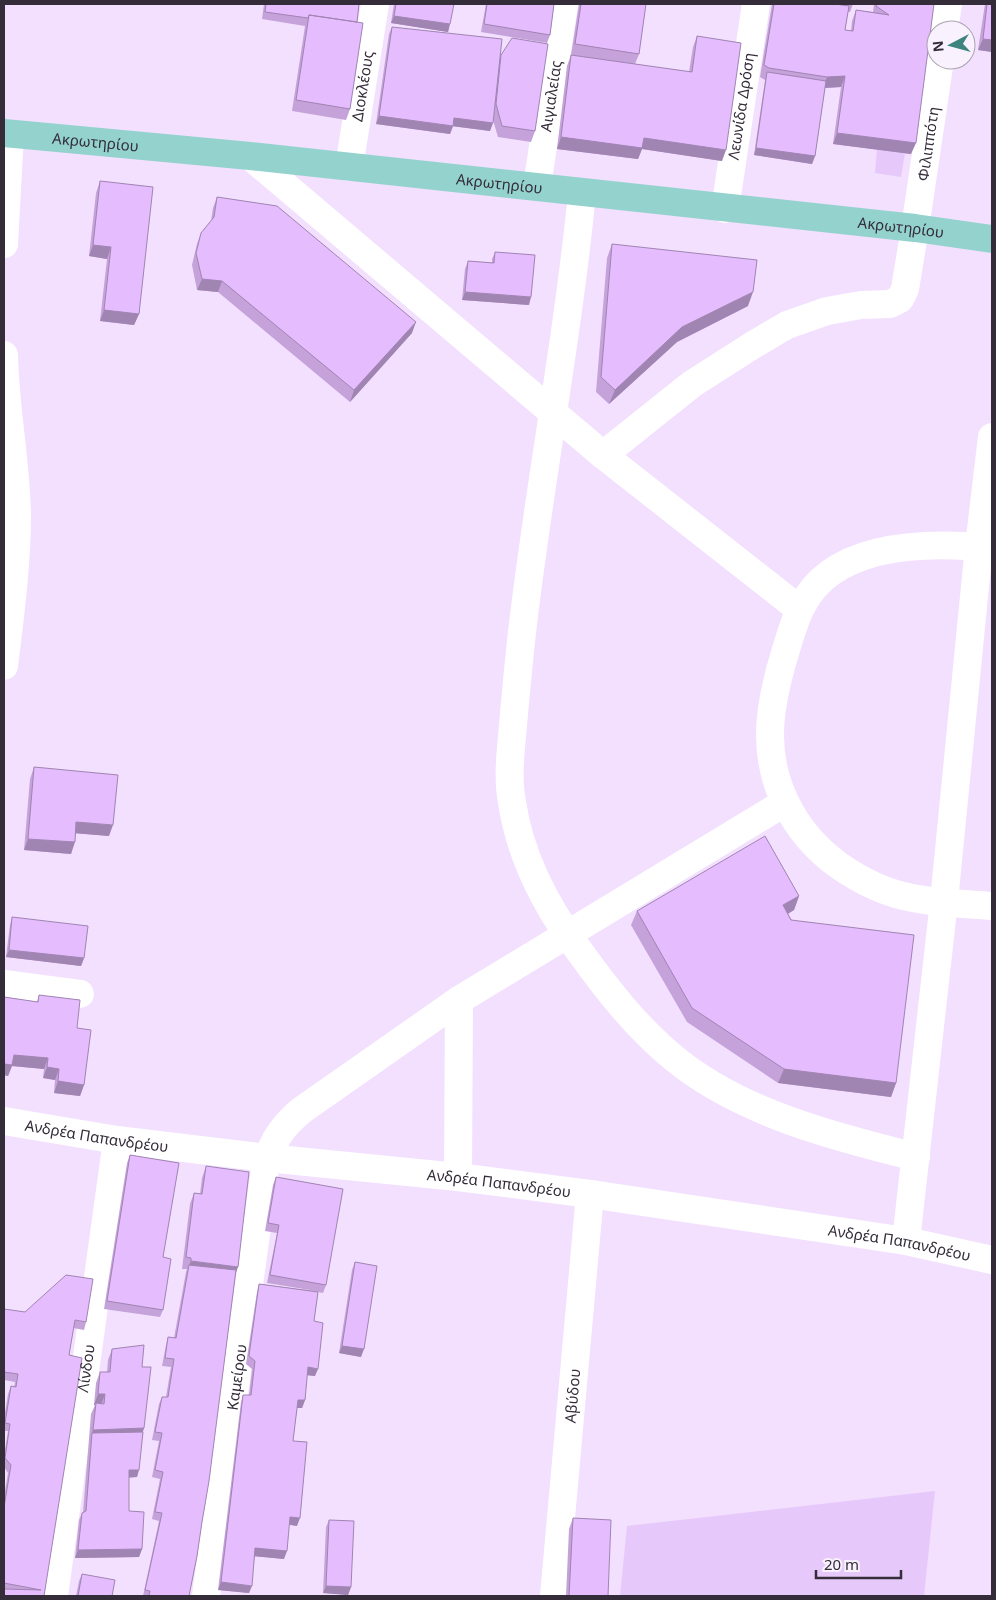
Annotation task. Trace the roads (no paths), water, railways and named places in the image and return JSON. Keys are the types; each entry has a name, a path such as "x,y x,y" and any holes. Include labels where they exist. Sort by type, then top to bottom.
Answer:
{"main road":[{"name":"Ακρωτηρίου","path":"7,134 250,156 725,209 915,228 992,239"}],"street":[{"name":"Διοκλέους","path":"349,168 375,4"},
{"name":"Αιγιαλείας","path":"537,187 564,4"},
{"name":"Λεωνίδα Δρόση","path":"725,209 756,4"},
{"path":"946,20 948,4"},
{"name":"Φιλιππότη","path":"603,455 692,384 737,354 787,325 827,311 861,305 890,304 900,299 905,289 939,70"},
{"path":"4,244 7,134"},
{"path":"250,156 603,455 799,609"},
{"path":"582,193 574,272 538,508 518,667 510,776 511,800 527,859 550,907 566,934 643,1030 676,1060 717,1087 795,1122 826,1133 916,1156"},
{"path":"4,355 10,480 16,516 4,666"},
{"path":"906,1241 986,547 992,437"},
{"path":"986,547 936,545 883,552 854,560 830,572 820,581 809,593 799,609 781,666 771,717 771,751 773,767 784,803 796,823 809,839 845,870 883,890 902,895 992,906"},
{"name":"Καμείρου","path":"206,1596 267,1158 279,1132 289,1120 458,1000 784,803"},
{"path":"4,984 80,994"},
{"path":"458,1000 458,1177"},
{"name":"Ανδρέα Παπανδρέου","path":"4,1121 117,1140 267,1158 458,1177 590,1194 906,1241 992,1260"},
{"name":"Λίνδου","path":"54,1596 117,1140"},
{"name":"Αβύδου","path":"554,1596 590,1194"}]}
